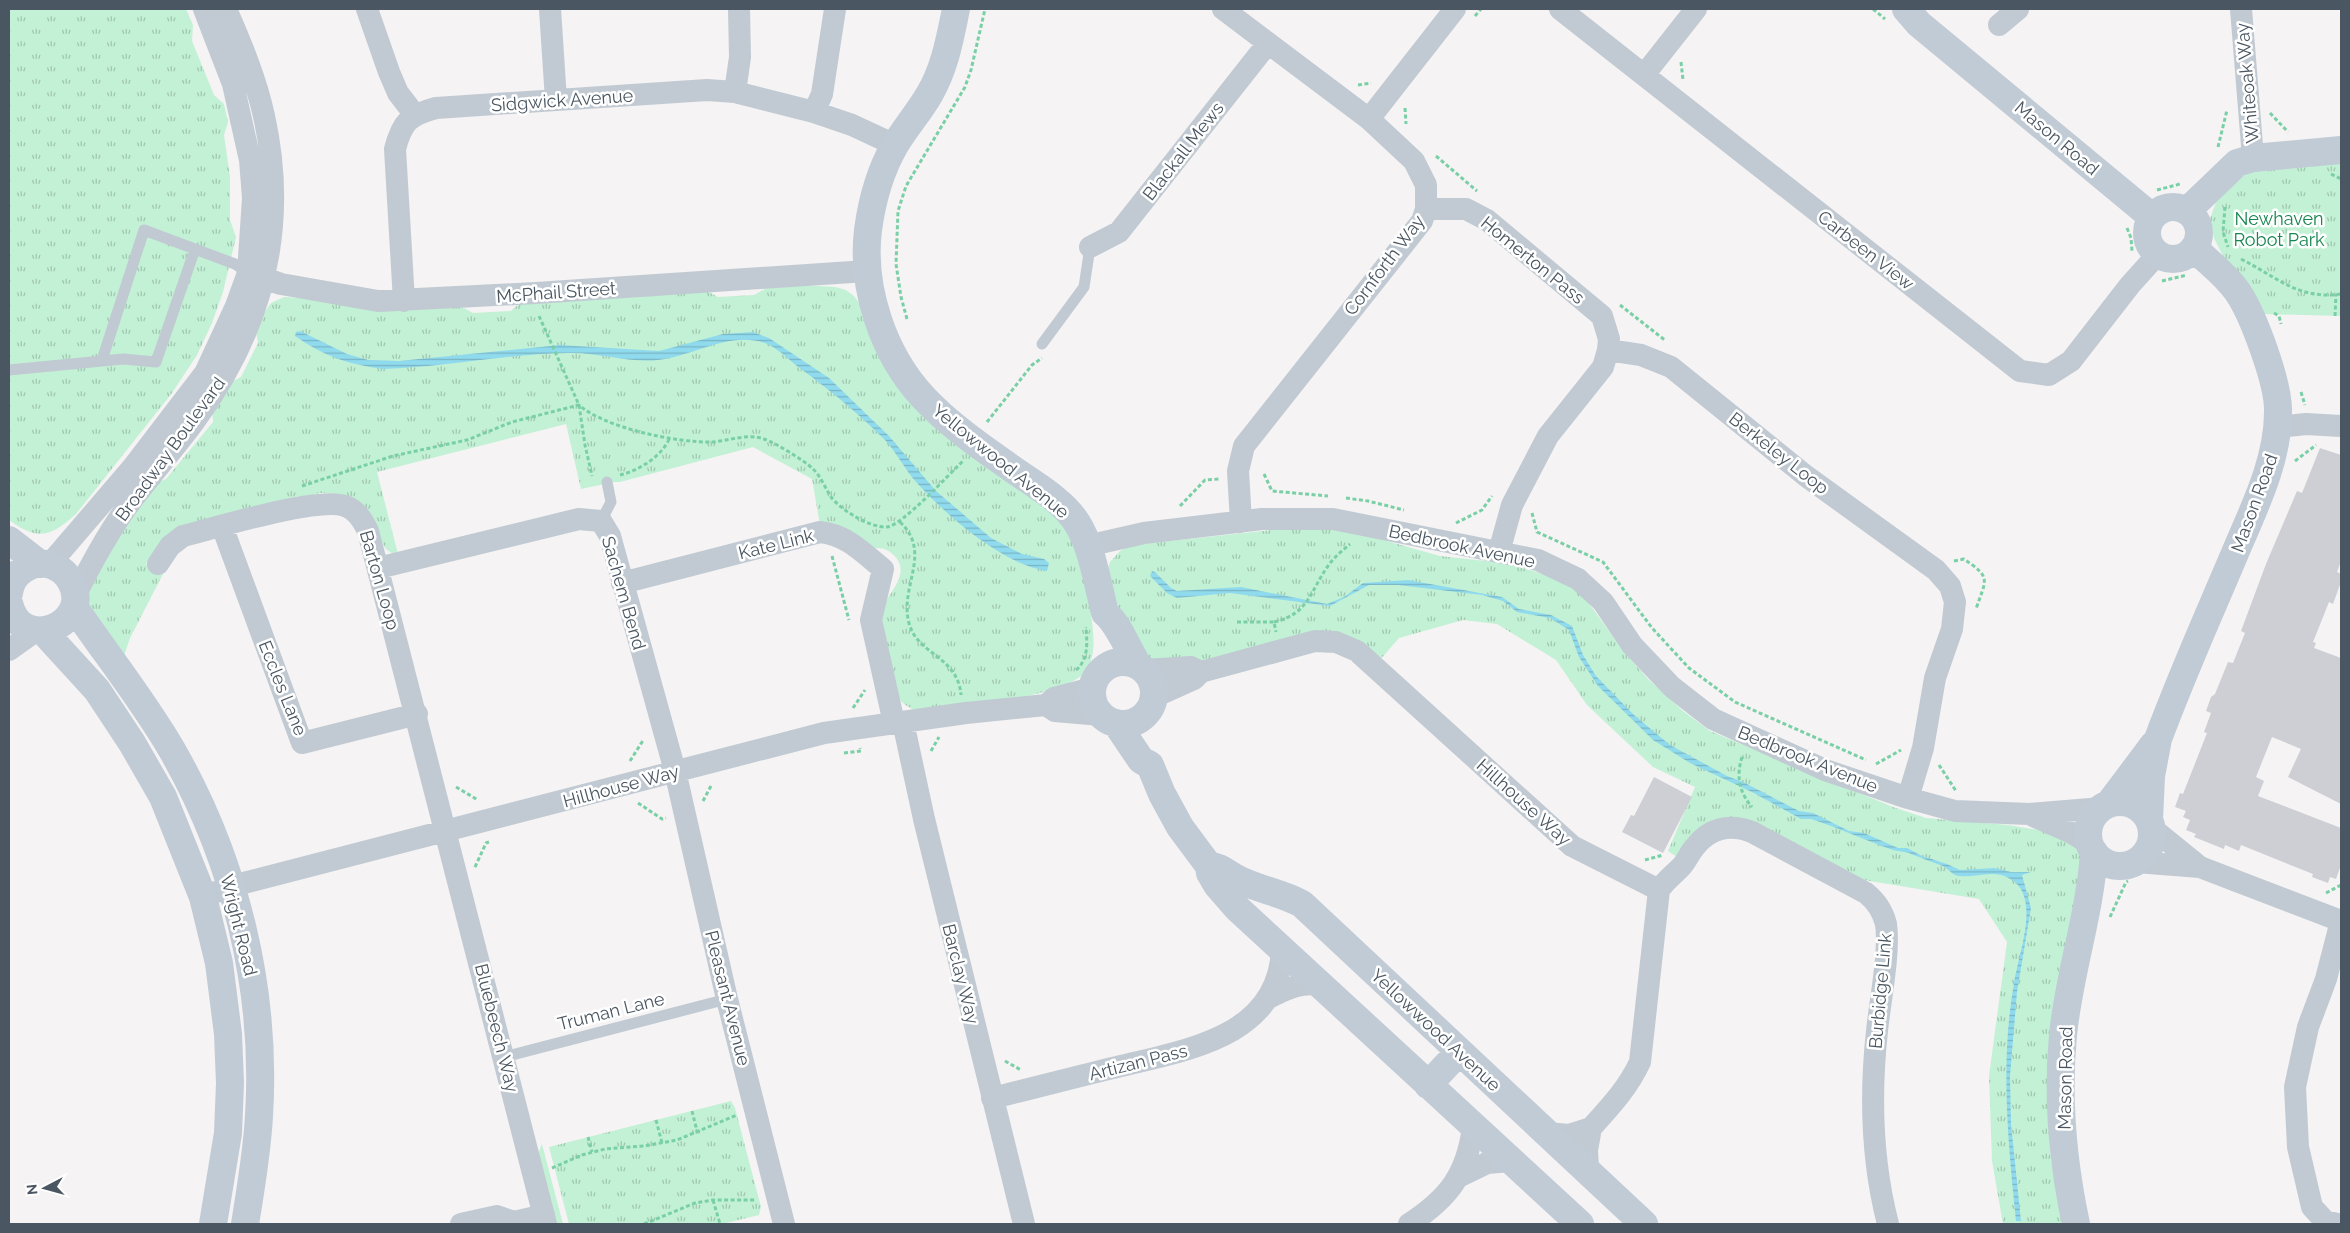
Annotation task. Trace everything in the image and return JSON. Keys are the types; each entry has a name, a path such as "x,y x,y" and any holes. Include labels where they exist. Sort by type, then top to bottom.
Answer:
{"street":[{"name":"Broadway Boulevard","path":"74,601 95,554 124,510 215,392 239,349 254,314 256,276 250,160 233,84 204,9"},
{"name":"Broadway Boulevard","path":"45,564 133,467 205,373 236,306 256,276 272,238 271,157 256,89 226,9"},
{"path":"367,9 398,93 414,115 407,120 399,132 395,149 404,301"},
{"path":"550,9 556,100"},
{"path":"735,92 740,57 738,9"},
{"path":"814,112 822,94 835,9"},
{"name":"Yellowwood Avenue","path":"956,9 946,59 930,94 895,145 882,171 874,194 868,231 867,271 874,306 886,341 921,396 965,434 1068,511 1078,524 1087,546 1095,620"},
{"name":"Cornforth Way","path":"1223,9 1368,119 1414,162 1426,185 1426,209 1422,221 1244,446 1238,471 1240,522"},
{"path":"1368,119 1455,9"},
{"name":"Carbeen View","path":"1560,9 2020,371 2049,375 2071,361 2130,285 2158,254"},
{"path":"1644,75 1696,9"},
{"name":"Mason Road","path":"1906,9 1919,24 1963,58 2152,217"},
{"name":"Mason Road","path":"1924,9 1963,58"},
{"path":"1999,25 2018,9"},
{"name":"Whiteoak Way","path":"2241,9 2253,158"},
{"name":"Blackall Mews","path":"1090,247 1119,232 1268,43"},
{"name":"Sidgwick Avenue","path":"414,115 436,108 707,90 735,92 814,112 852,125 895,145"},
{"path":"2187,211 2231,167 2253,158 2336,162"},
{"path":"2174,207 2187,211 2196,220 2199,236 2193,261 2178,258 2172,259 2158,254 2147,238 2147,229 2152,217 2165,208 2174,207"},
{"name":"Homerton Pass","path":"1426,209 1466,209 1487,220 1602,316 1609,339 1608,350"},
{"name":"Mason Road","path":"2150,824 2151,776 2158,739 2262,488 2277,438 2278,427 2279,410 2271,375 2253,321 2238,292 2227,278 2193,261"},
{"name":"McPhail Street","path":"256,276 362,300 404,301 867,271"},
{"path":"1499,552 1514,500 1548,436 1603,367 1608,350"},
{"name":"Berkeley Loop","path":"1608,350 1642,355 1671,367 1806,476 1936,570 1950,586 1955,602 1952,629 1935,678 1930,756 1908,798"},
{"path":"2278,427 2306,424 2341,426"},
{"name":"Barton Loop","path":"158,564 176,540 222,526 318,504 338,504 353,510 362,519 368,531 446,831"},
{"name":"Sachem Bend","path":"378,568 579,519 601,521 610,536 675,772"},
{"name":"Bedbrook Avenue","path":"1087,546 1144,533 1262,519 1333,519 1538,560 1578,579 1603,602 1632,645 1672,687 1714,719 1825,770 1908,798 1955,811 2030,814 2105,806"},
{"name":"Eccles Lane","path":"222,526 302,743 416,714"},
{"name":"Kate Link","path":"622,583 820,532 835,534 846,539 883,568 871,620 898,723"},
{"path":"9,540 45,564"},
{"path":"9,593 9,588 14,578 22,570 45,564"},
{"name":"Wright Road","path":"45,564 67,575 73,585 74,601 171,750 210,829 232,886 252,980 260,1087 256,1152 245,1224"},
{"path":"9,650 40,631 61,625 69,617 74,601"},
{"path":"9,602 16,620 25,627 40,631"},
{"name":"Yellowwood Avenue","path":"1095,620 1113,620 1120,636 1141,668"},
{"name":"Yellowwood Avenue","path":"1090,677 1106,647 1101,624 1095,620"},
{"name":"Wright Road","path":"40,631 97,690 132,743 163,796 203,897 220,963 228,1034 230,1083 228,1133 213,1224"},
{"name":"Hillhouse Way","path":"1149,707 1194,679 1201,672 1315,641 1336,642 1357,651 1572,846 1659,890"},
{"path":"1150,766 1141,760 1096,707 1090,677 1121,662 1141,668 1154,685 1144,732 1152,754 1150,766 1162,794 1180,827 1209,866 1210,873 1224,894 1319,985 1580,1224"},
{"name":"Hillhouse Way","path":"1141,668 1190,667 1201,672"},
{"name":"Hillhouse Way","path":"1046,706 1054,698 1090,677"},
{"name":"Hillhouse Way","path":"203,897 232,886 446,831 636,793 675,772 824,733 935,717 1046,706 1055,711 1082,712 1108,719"},
{"path":"1108,719 1134,723 1149,707"},
{"name":"Barclay Way","path":"898,723 924,819 1024,1224"},
{"name":"Mason Road","path":"2105,806 2158,739"},
{"name":"Pleasant Avenue","path":"675,772 728,999 784,1224"},
{"path":"2200,867 2132,869 2108,864 2092,848 2090,824 2105,806 2121,802 2132,804 2142,810 2150,824 2200,867 2341,921 2326,980 2308,1028 2295,1087 2298,1147 2312,1206 2325,1222 2337,1224"},
{"name":"Bedbrook Avenue","path":"2030,814 2072,833 2092,848"},
{"path":"2132,869 2150,847 2150,824"},
{"name":"Burbidge Link","path":"1659,890 1671,875 1682,866 1703,838 1718,829 1734,827 1752,832 1866,893 1878,905 1883,914 1887,939 1875,1052 1876,1164 1878,1187 1888,1224"},
{"name":"Bluebeech Way","path":"446,831 545,1220"},
{"name":"Mason Road","path":"2076,1224 2066,1165 2061,1111 2063,1036 2092,879 2092,848"},
{"name":"Yellowwood Avenue","path":"1209,866 1217,866 1235,878 1302,904 1644,1224"},
{"name":"Mason Road","path":"2083,933 2132,869"},
{"path":"1546,1133 1569,1135 1591,1128 1620,1096 1640,1062 1659,890"},
{"name":"Artizan Pass","path":"992,1098 1207,1044 1236,1028 1254,1014 1270,997 1279,975 1282,950"},
{"name":"Artizan Pass","path":"1270,997 1295,986 1304,984 1319,985"},
{"path":"1428,1085 1459,1052"},
{"path":"1409,1224 1438,1201 1460,1176 1469,1155 1473,1126"},
{"path":"1588,1171 1587,1150 1591,1128"},
{"path":"1460,1176 1487,1163 1511,1161"},
{"path":"460,1224 496,1216 513,1223 545,1220"}],"lane":[{"path":"102,360 144,230 234,264 256,276"},
{"path":"1043,342 1084,287 1090,247"},
{"path":"9,370 102,360 123,359 156,362 195,248"},
{"path":"601,521 611,502 610,479"},
{"name":"Truman Lane","path":"504,1057 728,999"}],"path":[{"path":"907,319 900,297 896,264 898,211 906,186 965,87 971,70 985,9"},
{"path":"1666,47 1681,57 1683,87"},
{"path":"2214,153 2219,146 2229,104"},
{"path":"2268,112 2290,135"},
{"path":"2336,162 2341,179"},
{"path":"2154,189 2166,189 2185,182"},
{"path":"2226,205 2223,232 2229,249"},
{"path":"2239,258 2293,289 2316,295 2341,294"},
{"path":"2157,283 2181,275 2193,261"},
{"path":"2335,316 2336,294"},
{"path":"1614,300 1668,343"},
{"path":"539,316 579,405 585,445 594,482"},
{"path":"987,422 1032,365 1048,354 1054,345 1043,342"},
{"path":"579,405 589,414 601,420 670,437 712,442 756,436 766,439 812,468 832,497 845,508 878,526 886,527 900,522 965,458"},
{"path":"300,490 302,484 323,480 393,456 468,440 512,422 579,405"},
{"path":"610,479 641,467 658,454 670,437"},
{"path":"1264,474 1272,491 1333,497"},
{"path":"1172,507 1181,506 1205,480 1238,478"},
{"path":"1447,521 1455,523 1482,510 1492,495 1529,503 1537,532 1603,562 1652,628 1689,668 1735,702 1877,765 1900,750 1930,756 1957,791"},
{"path":"1342,498 1368,501 1412,512"},
{"path":"900,522 908,530 916,551 907,610 912,633 924,646 950,666 960,687 961,696"},
{"path":"827,533 850,622"},
{"path":"1274,622 1282,620 1303,607 1327,567 1350,544"},
{"path":"1945,564 1964,559 1982,571 1986,582 1973,618"},
{"path":"1090,677 1084,662 1087,644 1095,620"},
{"path":"834,754 861,751 852,710 867,688"},
{"path":"952,697 970,695"},
{"path":"929,754 939,740 935,717"},
{"path":"641,729 644,739 630,762 636,793 662,819 699,808 712,783"},
{"path":"1742,757 1739,782 1744,796 1752,807"},
{"path":"629,805 636,793"},
{"path":"2110,918 2132,869"},
{"path":"2322,895 2341,885"},
{"path":"1001,1058 1022,1071 1029,1070 1034,1088"},
{"path":"692,1111 697,1131"},
{"path":"552,1168 592,1152 662,1143 740,1113"},
{"path":"656,1120 662,1143"},
{"path":"588,1137 592,1152"},
{"path":"646,1224 686,1205 713,1200 762,1200"},
{"path":"713,1200 720,1224"}],"green space":[{"path":"9,9 186,9 193,25 192,41 214,95 224,104 228,122 224,135 230,177 230,220 236,237 223,292 212,323 197,355 172,393 76,514 59,528 44,534 28,531 9,520"},
{"name":"Newhaven Robot Park","path":"2341,162 2341,316 2263,314 2223,256 2214,238 2210,219 2217,199 2248,171"},
{"path":"828,286 846,290 853,295 865,314 870,328 1050,508 1069,530 1082,563 1093,631 1093,654 1091,661 1088,668 1078,678 1060,687 1037,694 983,704 918,712 904,704 897,696 877,623 883,605 899,578 901,569 898,560 886,550 859,546 820,525 812,479 753,447 620,482 581,489 566,424 377,472 398,554 393,554 386,549 355,500 340,494 320,493 176,530 161,541 146,564 163,574 130,638 123,659 87,604 89,582 155,483 166,479 213,422 212,411 231,382 241,377 258,343 256,332 263,314 271,303 284,297 462,307 473,313 511,311 520,303 707,291 718,297 754,295 767,288"},
{"path":"1330,529 1369,536 1440,556 1495,562 1531,570 1566,583 1585,598 1624,652 1648,679 1683,711 1710,731 1893,807 1926,818 2008,825 2052,832 2078,845 2084,857 2049,1130 2051,1160 2063,1224 2003,1224 1992,1161 1989,1076 2007,942 1979,899 1864,880 1743,818 1677,857 1668,851 1695,787 1653,767 1587,705 1556,660 1497,624 1463,620 1399,638 1379,661 1349,638 1203,662 1157,665 1135,653 1106,575 1110,562 1120,551 1129,546 1141,544 1272,530"},
{"path":"731,1101 735,1108 761,1207 759,1215 722,1224 569,1224 549,1147"},
{"path":"542,1144 563,1224 556,1224 538,1154"}],"water":[{"path":"300,331 347,354 368,360 399,361 560,345 659,351 723,334 753,332 769,338 829,378 889,436 936,491 991,538 1022,554 1044,559 1049,563 1047,571 1030,567 1012,559 976,537 929,496 909,473 885,440 865,421 779,351 765,343 752,340 738,340 671,358 647,361 568,353 383,369 358,365 326,354 295,336 296,332"},
{"path":"1152,571 1177,591 1241,587 1327,604 1344,597 1363,583 1408,580 1502,597 1519,609 1551,615 1572,626 1583,655 1596,676 1634,715 1670,745 1727,776 1743,782 1799,811 1813,813 1849,831 1864,833 1898,848 1907,848 1922,856 1960,870 1994,868 2011,872 2031,872 2022,875 2031,908 2017,992 2010,1076 2011,1124 2021,1221 2016,1221 2008,1132 2006,1072 2010,1013 2014,983 2025,932 2026,905 2023,893 2017,884 2009,878 1993,874 1955,875 1943,866 1909,853 1893,850 1811,819 1801,819 1754,793 1690,763 1653,740 1598,686 1579,657 1569,630 1550,618 1517,612 1503,601 1482,595 1398,585 1369,585 1330,606 1230,593 1177,598 1167,593 1150,576"}],"building":[{"path":"2320,448 2341,455 2341,561 2337,572 2341,574 2341,582 2333,604 2329,602 2313,642 2316,643 2314,648 2341,658 2341,804 2288,777 2301,749 2272,737 2256,777 2264,781 2258,796 2341,828 2341,865 2336,879 2330,877 2328,883 2312,877 2313,874 2241,845 2239,851 2225,845 2224,849 2194,837 2196,834 2186,830 2190,820 2183,817 2186,811 2175,807 2180,793 2183,794 2207,733 2204,732 2211,713 2206,711 2211,697 2215,694 2228,662 2233,663 2245,633 2241,631 2266,564 2297,491 2302,493"},
{"path":"1654,777 1692,797 1663,853 1622,832 1631,815 1634,816"}]}
